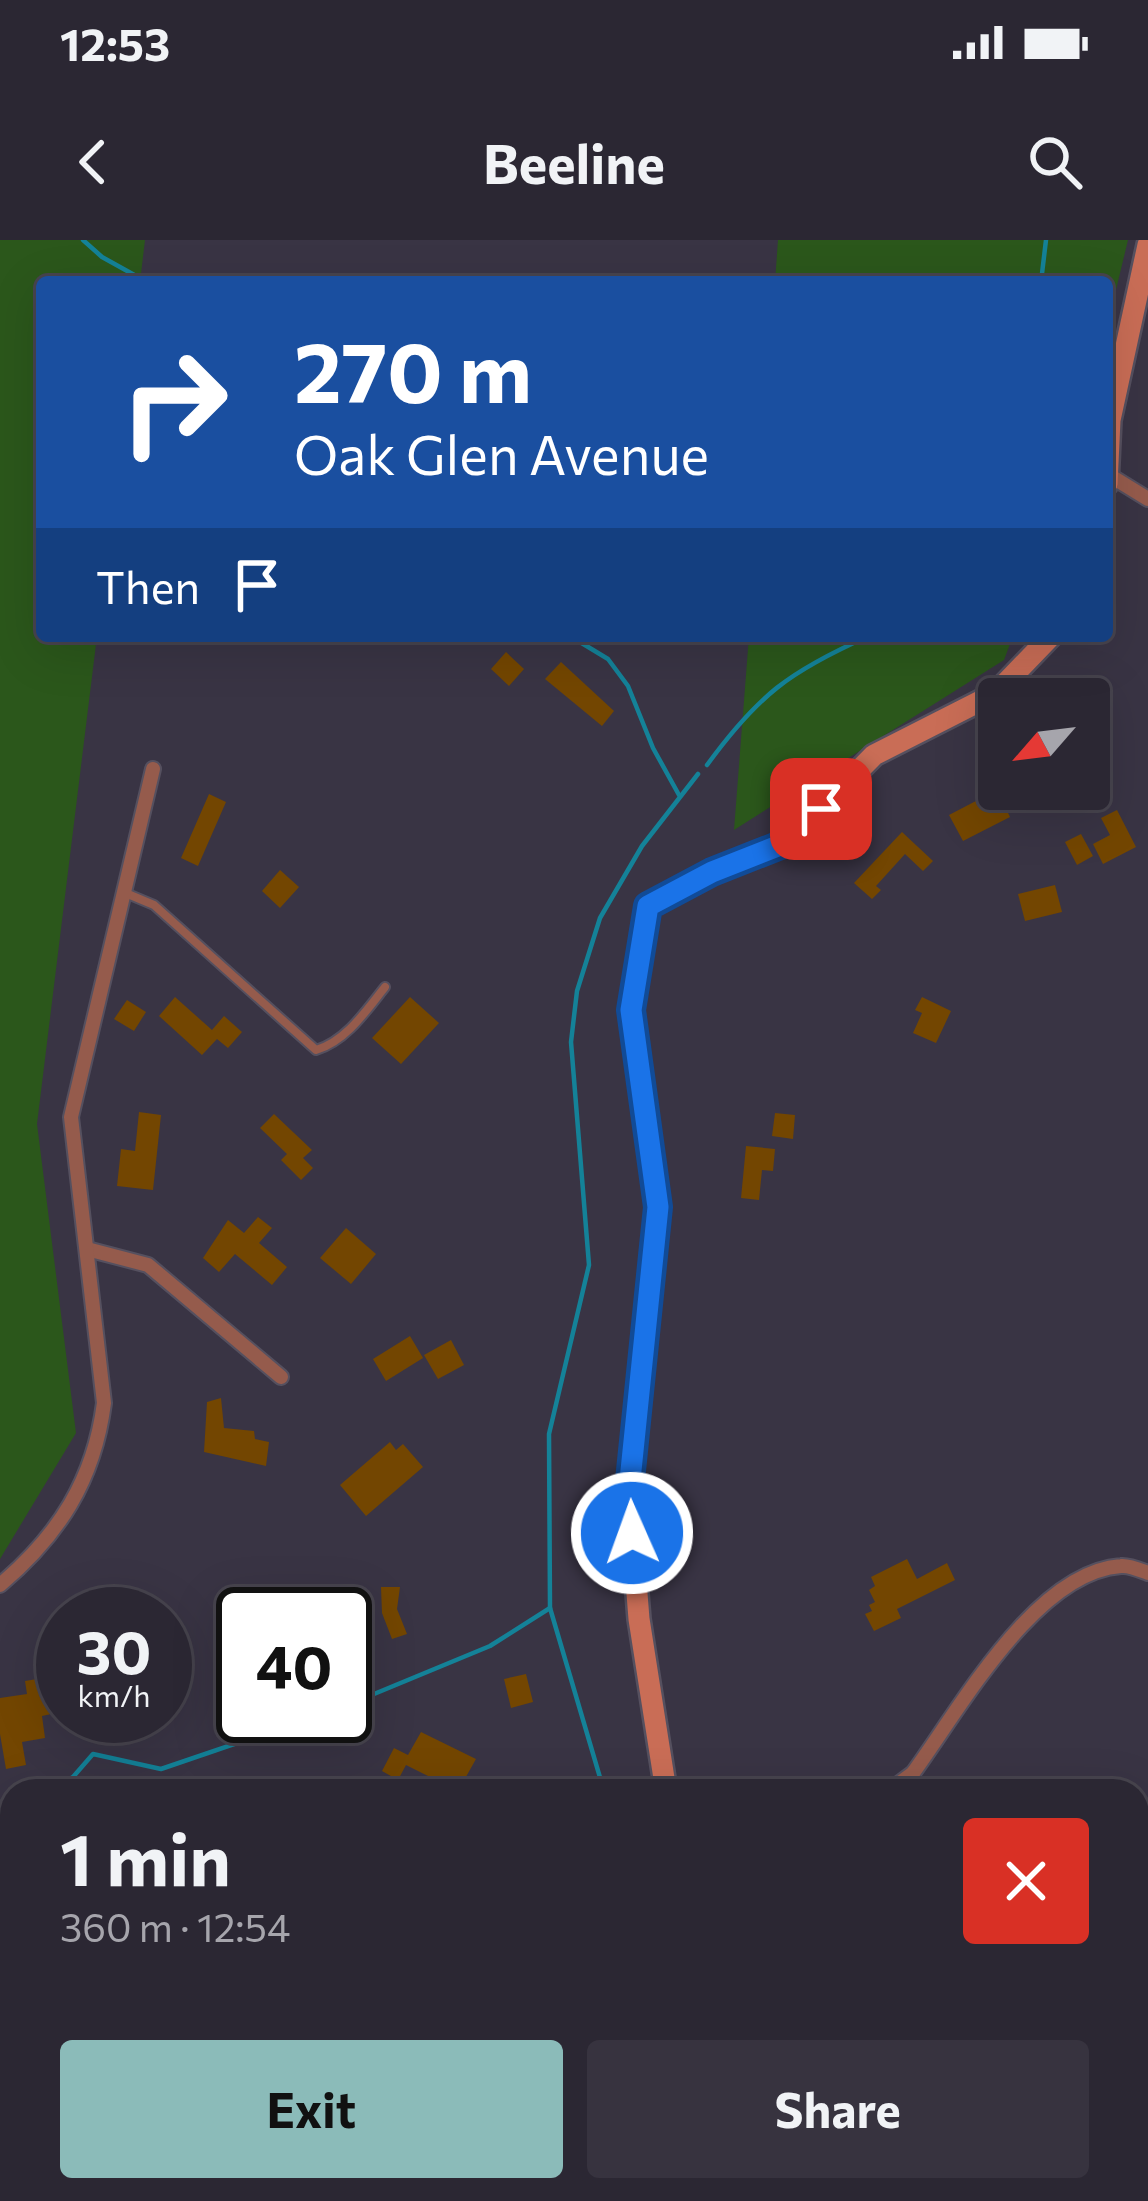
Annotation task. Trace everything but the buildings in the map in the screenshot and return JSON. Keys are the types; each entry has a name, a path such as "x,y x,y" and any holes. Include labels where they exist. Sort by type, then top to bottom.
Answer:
{"street":[{"path":"1113,406 1148,244"},
{"path":"1113,482 1148,499"},
{"path":"664,1779 639,1619 629,1490 658,1207 631,1010 648,906 712,872 788,842 874,755 996,693 1045,642"},
{"path":"0,1585 59,1525 81,1491 99,1443 104,1403 71,1117 153,769"},
{"path":"87,1249 148,1265 280,1377"},
{"path":"906,1779 1022,1623 1055,1591 1123,1565 1148,1573"}],"lane":[{"path":"122,892 154,905 316,1051 330,1046 359,1020 385,987"}],"green space":[{"path":"0,240 145,240 141,276 36,276 36,642 96,642 37,1124 76,1433 0,1559"},
{"path":"778,240 1128,240 1113,302 1113,276 775,276"},
{"path":"749,642 1011,642 1004,660 734,830"}],"waterway":[{"path":"83,240 136,276"},
{"path":"1042,276 1046,240"},
{"path":"580,642 608,659 628,686 653,748 679,795"},
{"path":"707,765 777,687 857,642"},
{"path":"600,1779 550,1608 549,1434 589,1265 571,1042 577,991 600,918 642,846 698,774"},
{"path":"372,1695 490,1646 550,1608"},
{"path":"70,1779 93,1754 161,1769 238,1743"}],"route":[{"path":"632,1533 629,1490 658,1207 631,1010 648,906 712,872 788,842 821,809"}]}
